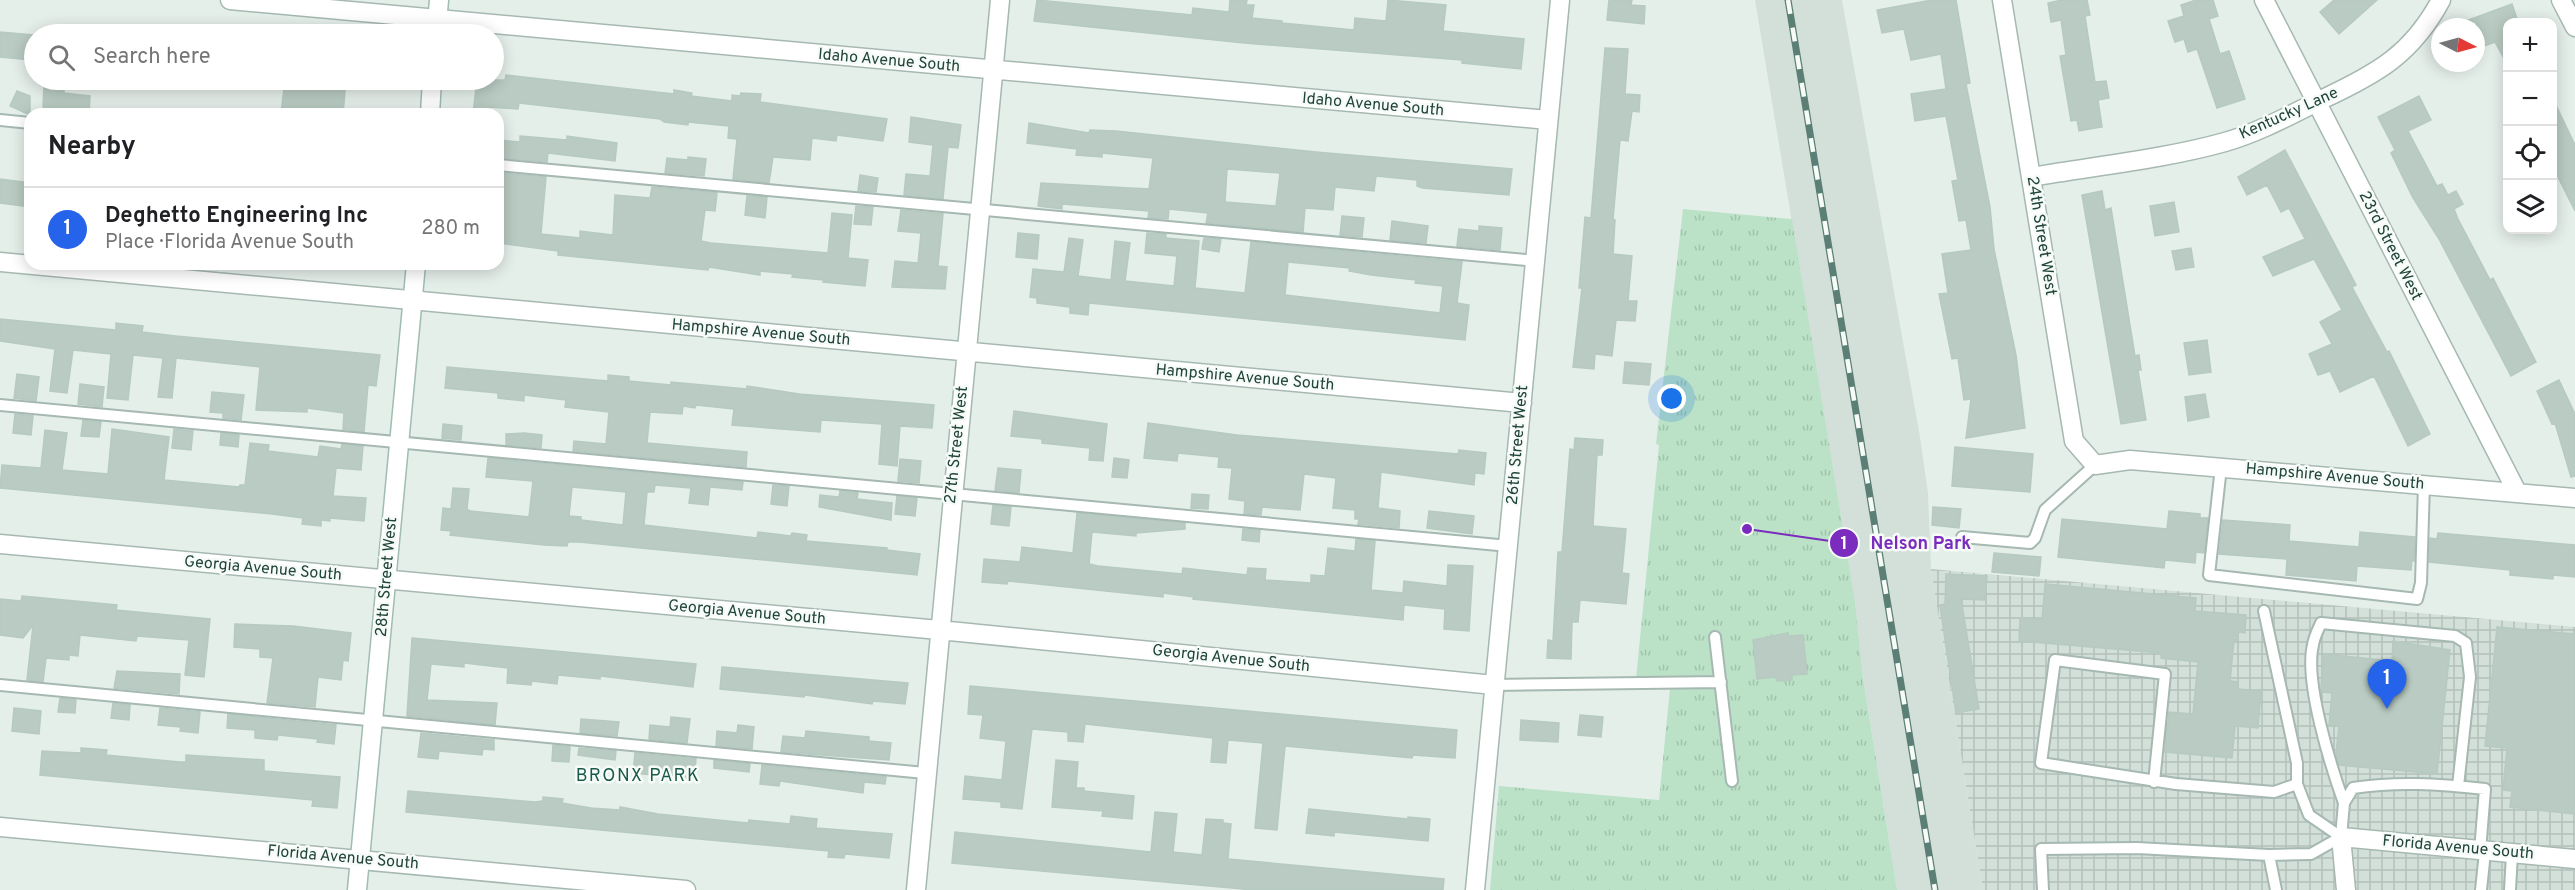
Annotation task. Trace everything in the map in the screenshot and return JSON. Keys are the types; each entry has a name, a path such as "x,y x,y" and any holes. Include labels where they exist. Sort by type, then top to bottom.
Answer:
{"street":[{"name":"Idaho Avenue South","path":"230,0 414,24"},
{"path":"437,24 439,0"},
{"name":"27th Street West","path":"916,890 925,773 1000,0"},
{"name":"26th Street West","path":"1475,890 1560,0"},
{"name":"24th Street West","path":"2002,0 2074,441 2095,465"},
{"name":"23rd Street West","path":"2264,0 2517,492"},
{"name":"Kentucky Lane","path":"2031,177 2223,142 2258,131 2375,74 2403,51 2431,19 2441,0"},
{"path":"2561,0 2575,27"},
{"name":"Idaho Avenue South","path":"504,32 994,71 1548,120"},
{"path":"430,108 431,90"},
{"name":"Hampshire Avenue South","path":"0,262 24,264"},
{"name":"Hampshire Avenue South","path":"85,270 1522,403"},
{"name":"28th Street West","path":"357,890 416,270"},
{"name":"Hampshire Avenue South","path":"2095,465 2130,460 2575,498"},
{"name":"Georgia Avenue South","path":"0,544 939,630 1494,685"},
{"name":"Florida Avenue South","path":"0,827 686,890"},
{"path":"2341,837 2346,890"},
{"name":"Florida Avenue South","path":"2341,837 2575,859"}],"lane":[{"path":"0,120 24,122"},
{"path":"504,166 1536,261"},
{"path":"0,405 1509,546"},
{"path":"1962,537 2030,543 2035,538 2045,510 2095,465"},
{"path":"2221,467 2208,575 2417,599 2421,583 2424,484"},
{"path":"2264,611 2297,763 2297,784 2309,814 2341,837"},
{"path":"2344,803 2332,769 2311,668 2312,646 2321,623 2455,636 2466,643 2470,678 2458,786"},
{"path":"1715,637 1732,781"},
{"path":"2154,782 2165,674 2055,660 2041,763 2154,782 2274,792 2297,784"},
{"path":"1494,685 1720,682"},
{"path":"0,685 925,773"},
{"path":"2341,837 2344,803 2352,788 2392,782 2485,789 2481,890"},
{"path":"2043,890 2041,849 2137,848 2269,855 2311,854 2341,837"},
{"path":"2510,890 2512,854"},
{"path":"2269,855 2276,890"}],"shaded area":[{"path":"1755,0 1842,0 1920,437 1928,493 1931,569 1983,890 1897,890 1863,678 1855,601"},
{"path":"1931,569 2575,627 2575,890 1983,890"}],"green space":[{"path":"1683,209 1792,219 1855,601 1863,678 1897,890 1490,890 1499,786 1659,800 1671,678 1636,679 1659,445 1656,444"}],"building":[{"path":"1037,0 1192,15 1193,8 1229,12 1230,0 1247,0 1246,5 1254,5 1252,18 1354,30 1355,18 1386,21 1388,0 1446,5 1443,31 1524,39 1521,69 1462,63 1462,60 1244,43 1034,21"},
{"path":"1609,0 1632,0 1631,5 1645,6 1644,24 1607,20"},
{"path":"1932,0 1956,0 1970,83 1966,84 1990,207 1994,249 2016,355 2025,428 1966,438 1971,399 1964,400 1958,358 1952,359 1939,294 1948,293 1942,254 1971,250 1966,220 1959,221 1952,181 1958,180 1946,116 1915,121 1911,94 1946,89 1941,54 1911,60 1904,29 1882,33 1877,10"},
{"path":"2062,0 2087,0 2090,15 2085,16 2095,82 2106,81 2109,98 2098,100 2102,127 2079,131 2077,120 2071,121 2060,56 2066,55 2061,20 2051,22 2048,3"},
{"path":"2196,0 2213,0 2218,16 2209,19 2220,54 2229,51 2245,99 2217,108 2197,49 2188,52 2184,39 2175,42 2168,21 2184,16 2181,5"},
{"path":"2334,0 2377,0 2339,34 2320,12"},
{"path":"2512,4 2517,18 2503,18 2503,57 2495,42 2485,46 2485,18 2474,18"},
{"path":"0,32 24,34 24,59 0,57"},
{"path":"1605,48 1628,49 1625,94 1640,95 1639,112 1632,111 1628,141 1620,140 1613,219 1615,220 1613,254 1632,256 1628,301 1637,301 1635,321 1616,320 1612,356 1595,354 1594,369 1573,367 1582,288 1579,288 1585,217 1591,218"},
{"path":"506,75 674,94 674,90 692,93 691,96 732,101 732,95 761,94 760,102 887,119 883,141 837,135 836,141 812,138 810,160 773,157 769,183 733,179 737,139 728,138 729,126 688,122 688,125 664,122 660,119 519,103 518,109 474,108 476,90 504,90"},
{"path":"44,90 64,90 64,93 90,96 89,108 43,107"},
{"path":"284,90 345,90 344,108 282,108"},
{"path":"17,91 30,96 30,108 24,108 24,112 10,106"},
{"path":"2419,96 2431,120 2408,131 2437,186 2442,184 2448,195 2456,191 2463,204 2454,209 2458,219 2490,280 2493,278 2536,362 2511,376 2439,239 2413,198 2391,153 2395,150 2378,117"},
{"path":"2557,107 2575,145 2575,211 2557,175"},
{"path":"911,117 961,125 958,148 948,147 943,199 904,195 906,174 930,176 933,145 909,142"},
{"path":"1029,123 1089,133 1090,130 1116,131 1512,169 1509,195 1422,188 1417,186 1417,180 1376,176 1374,191 1335,187 1333,210 1305,208 1303,232 1206,223 1208,213 1169,209 1168,219 1148,218 1149,211 1062,204 1062,209 1038,206 1041,183 1149,189 1153,158 1102,153 1102,157 1076,155 1077,149 1027,143","holes":["1227,169 1280,173 1276,206 1225,202"]},
{"path":"520,136 567,140 567,136 617,143 615,161 548,153 547,162 504,158 504,141 520,142"},
{"path":"2285,150 2356,285 2352,287 2387,352 2389,351 2430,434 2408,446 2374,376 2340,392 2330,371 2318,375 2309,354 2332,344 2320,322 2342,310 2314,259 2273,276 2263,257 2305,239 2289,208 2281,212 2267,185 2247,195 2238,177"},
{"path":"688,157 706,159 704,176 665,173 667,158 688,160"},
{"path":"504,174 546,177 541,234 580,238 580,231 613,235 615,195 650,198 652,187 717,193 715,211 705,210 701,241 711,243 828,253 832,213 852,215 848,258 868,260 865,286 792,277 793,274 760,271 760,275 709,267 708,270 558,255 558,251 504,244"},
{"path":"860,175 878,178 876,192 858,191"},
{"path":"0,179 24,182 24,206 0,203"},
{"path":"2102,191 2105,210 2111,208 2135,356 2139,355 2141,370 2138,370 2146,420 2121,424 2082,195"},
{"path":"747,196 767,197 765,218 745,215"},
{"path":"2174,202 2179,232 2155,236 2150,206"},
{"path":"856,206 873,207 871,225 854,224"},
{"path":"901,210 943,214 938,266 947,267 945,289 892,287 895,261 918,263 921,233 898,231"},
{"path":"1342,216 1364,218 1362,237 1340,235"},
{"path":"1392,221 1428,226 1426,243 1390,240"},
{"path":"1479,226 1502,228 1500,250 1457,246 1459,229 1479,231"},
{"path":"1018,233 1039,235 1037,259 1016,257"},
{"path":"1147,233 1166,234 1166,238 1199,241 1195,288 1245,293 1251,242 1462,262 1457,303 1469,305 1465,340 1089,303 1088,315 1070,313 1070,307 1037,303 1037,298 1030,297 1033,269 1064,272 1069,238 1083,240 1078,276 1111,280 1115,241 1130,243 1125,281 1174,286 1177,256 1145,253","holes":["1288,262 1350,268 1349,271 1443,286 1440,313 1285,295"]},
{"path":"1204,238 1221,239 1219,252 1202,249"},
{"path":"2191,248 2194,267 2176,270 2172,251"},
{"path":"0,319 116,330 116,323 143,326 142,332 380,355 376,386 368,385 364,432 343,429 344,413 307,408 307,412 256,410 260,367 176,358 172,398 158,397 163,358 133,355 128,400 107,398 111,354 73,350 67,393 50,391 55,349 0,341"},
{"path":"2207,340 2211,372 2189,375 2184,343"},
{"path":"1625,362 1651,364 1649,385 1623,383"},
{"path":"447,367 608,381 608,375 629,377 629,381 671,385 671,382 747,389 747,386 799,394 934,405 932,428 900,426 897,466 879,464 882,424 821,420 820,432 732,425 734,409 696,405 695,408 683,406 682,414 650,412 647,443 747,452 746,467 573,451 574,441 606,444 609,412 565,407 566,400 524,395 524,401 498,398 498,393 445,388"},
{"path":"17,374 39,377 36,401 14,398"},
{"path":"2559,380 2575,414 2575,476 2571,477 2555,423 2552,424 2537,391"},
{"path":"80,384 104,387 102,407 78,404"},
{"path":"212,392 244,395 241,420 223,418 223,413 210,412"},
{"path":"2205,394 2209,417 2188,421 2185,397"},
{"path":"1014,411 1107,424 1103,461 1089,460 1090,448 1042,443 1042,439 1011,436"},
{"path":"15,414 33,416 31,435 13,433"},
{"path":"83,420 101,422 99,437 81,436"},
{"path":"1148,423 1237,435 1458,454 1459,450 1486,453 1484,474 1475,473 1474,485 1381,472 1378,508 1400,511 1399,528 1358,524 1359,519 1355,519 1355,510 1333,508 1336,478 1304,474 1300,510 1262,507 1261,515 1244,514 1245,501 1229,499 1232,468 1218,467 1219,457 1178,453 1177,461 1144,458"},
{"path":"443,424 462,426 461,440 442,438"},
{"path":"112,429 169,437 164,480 239,487 245,485 250,443 269,445 268,451 318,457 320,446 341,449 342,444 363,446 361,470 336,468 333,496 366,498 364,521 330,518 330,521 321,520 321,526 302,524 303,518 272,514 0,488 2,465 41,468 45,430 67,433 62,470 108,474"},
{"path":"174,429 193,431 191,450 172,448"},
{"path":"221,433 239,435 238,447 220,445"},
{"path":"506,434 542,435 541,448 506,445"},
{"path":"1575,438 1603,440 1602,455 1597,455 1593,526 1626,529 1622,573 1629,574 1626,604 1580,600 1578,622 1572,622 1571,659 1547,658 1548,640 1553,641 1558,552 1562,552 1570,449 1574,450"},
{"path":"1955,447 2033,454 2030,492 1952,486"},
{"path":"488,458 743,482 742,490 710,487 708,505 689,503 691,488 655,485 654,492 647,492 644,525 757,538 758,532 791,536 792,533 807,535 806,541 887,548 887,550 920,554 917,575 579,542 568,542 567,546 544,545 450,535 451,531 441,530 443,508 451,509 453,488 469,489 467,509 470,511 529,517 533,481 486,477","holes":["572,487 626,492 623,525 581,520 581,517 569,516"]},
{"path":"1114,458 1129,460 1127,478 1112,477"},
{"path":"900,459 921,461 919,483 898,481"},
{"path":"998,468 1021,470 1019,493 995,490"},
{"path":"773,485 789,486 787,506 771,504"},
{"path":"840,491 858,493 857,499 892,503 891,520 819,507 820,495 839,497"},
{"path":"1192,494 1209,495 1208,509 1191,508"},
{"path":"897,496 917,498 915,516 895,514"},
{"path":"993,505 1011,507 1009,526 991,524"},
{"path":"1933,507 1961,509 1959,528 1932,525"},
{"path":"1429,511 1474,516 1472,534 1427,528"},
{"path":"2169,511 2200,514 2200,518 2208,518 2204,553 2196,552 2195,563 2165,560 2164,568 2058,557 2062,519 2167,529"},
{"path":"1077,513 1185,523 1185,529 1136,533 1136,536 1092,532 1089,564 1098,566 1182,574 1183,568 1247,575 1248,568 1266,569 1265,580 1311,583 1311,575 1325,576 1328,548 1355,551 1356,539 1375,541 1371,590 1403,593 1404,581 1447,586 1448,565 1473,566 1469,631 1444,629 1445,609 1404,605 1403,620 1193,599 1194,597 1163,593 1163,597 1008,581 1007,584 982,582 984,559 1020,562 1022,547 1073,553"},
{"path":"2223,520 2290,525 2289,541 2359,547 2360,532 2415,537 2414,561 2412,560 2411,570 2357,566 2356,581 2286,575 2287,559 2219,554"},
{"path":"1243,529 1260,530 1259,542 1242,540"},
{"path":"2438,533 2575,545 2575,577 2553,575 2553,579 2510,575 2510,570 2429,562 2430,538 2437,539"},
{"path":"1994,553 2041,557 2039,576 1992,572"},
{"path":"1946,574 1987,576 1985,600 1961,599 1979,709 1956,713 1940,605 1945,604"},
{"path":"2045,584 2196,598 2195,611 2246,615 2245,633 2238,632 2238,641 2234,640 2230,681 2238,682 2238,689 2261,691 2258,728 2235,726 2232,758 2165,752 2169,712 2193,714 2198,662 2161,658 2161,653 2019,641 2020,618 2042,620"},
{"path":"22,596 117,605 116,610 210,619 204,677 185,675 189,640 137,636 136,641 80,635 78,656 69,655 69,660 46,658 43,682 27,680 33,625 23,638 0,635 0,599 21,601"},
{"path":"235,624 293,626 351,633 348,661 343,660 341,680 318,677 315,707 267,703 273,658 260,657 260,649 234,647"},
{"path":"2497,627 2575,634 2575,814 2510,807 2512,791 2503,790 2507,748 2485,746"},
{"path":"1788,633 1788,636 1803,635 1807,674 1792,675 1792,680 1777,681 1776,677 1757,679 1753,640"},
{"path":"412,638 696,664 693,687 600,676 600,679 558,675 557,684 532,681 531,685 507,683 508,668 464,663 464,667 431,664 427,700 497,703 495,725 407,716"},
{"path":"2393,641 2450,650 2437,774 2339,765 2336,754 2339,726 2329,725 2332,693 2322,692 2321,687 2324,654 2392,661"},
{"path":"722,667 908,683 905,704 873,701 872,704 805,695 804,697 720,689"},
{"path":"117,671 180,674 179,694 114,688"},
{"path":"970,686 1457,730 1455,758 1413,755 1412,758 1285,746 1277,830 1255,828 1263,743 1228,740 1226,763 1211,762 1213,738 1085,724 1083,742 1068,741 1068,732 1032,729 1022,809 1001,807 1001,802 963,799 965,776 1002,780 1006,741 980,738 983,715 968,714"},
{"path":"60,698 76,700 75,713 58,712"},
{"path":"113,703 130,705 129,720 111,718"},
{"path":"14,708 41,711 39,734 12,731"},
{"path":"160,708 200,712 198,733 180,731 181,727 158,725"},
{"path":"228,714 336,725 334,744 317,742 318,739 278,735 277,740 255,738 255,730 227,728"},
{"path":"1580,715 1603,717 1601,737 1578,735"},
{"path":"671,717 690,719 687,743 649,739 650,725 670,727"},
{"path":"581,719 619,722 617,736 580,733"},
{"path":"1521,720 1559,723 1558,742 1520,740"},
{"path":"738,725 754,727 752,749 716,746 717,731 737,733"},
{"path":"806,731 869,737 869,741 891,743 889,760 781,752 783,736 805,738"},
{"path":"421,733 494,740 494,750 483,749 482,755 439,751 438,759 418,757"},
{"path":"553,745 570,747 569,762 552,761"},
{"path":"81,748 107,750 106,755 180,762 186,762 186,755 264,760 264,771 340,777 337,808 312,806 313,800 40,775 42,751 81,753"},
{"path":"579,748 616,751 615,760 578,755"},
{"path":"635,753 696,759 694,779 633,773"},
{"path":"714,760 750,764 749,772 714,768"},
{"path":"1056,760 1078,762 1076,788 1084,788 1084,791 1134,796 1132,819 1102,816 1103,811 1052,807"},
{"path":"762,765 886,777 885,784 864,782 863,793 780,781 779,786 760,784"},
{"path":"408,791 535,802 543,801 543,797 563,799 562,803 591,808 620,810 620,807 658,814 748,823 749,820 790,824 791,816 817,819 816,828 892,834 889,858 845,854 844,858 828,857 829,851 406,812"},
{"path":"1309,809 1408,819 1408,817 1430,819 1428,841 1334,832 1334,836 1306,833"},
{"path":"1155,812 1177,814 1173,852 1202,855 1206,819 1223,820 1223,823 1231,824 1228,859 1444,879 1443,890 1254,890 952,863 955,832 1151,852"}],"railway":[{"path":"1788,0 1935,890"}],"place":[{"name":"Nelson Park","path":"1747,529"},
{"name":"Deghetto Engineering Inc","path":"2387,709"}],"district":[{"name":"BRONX PARK","path":"638,776"}]}
